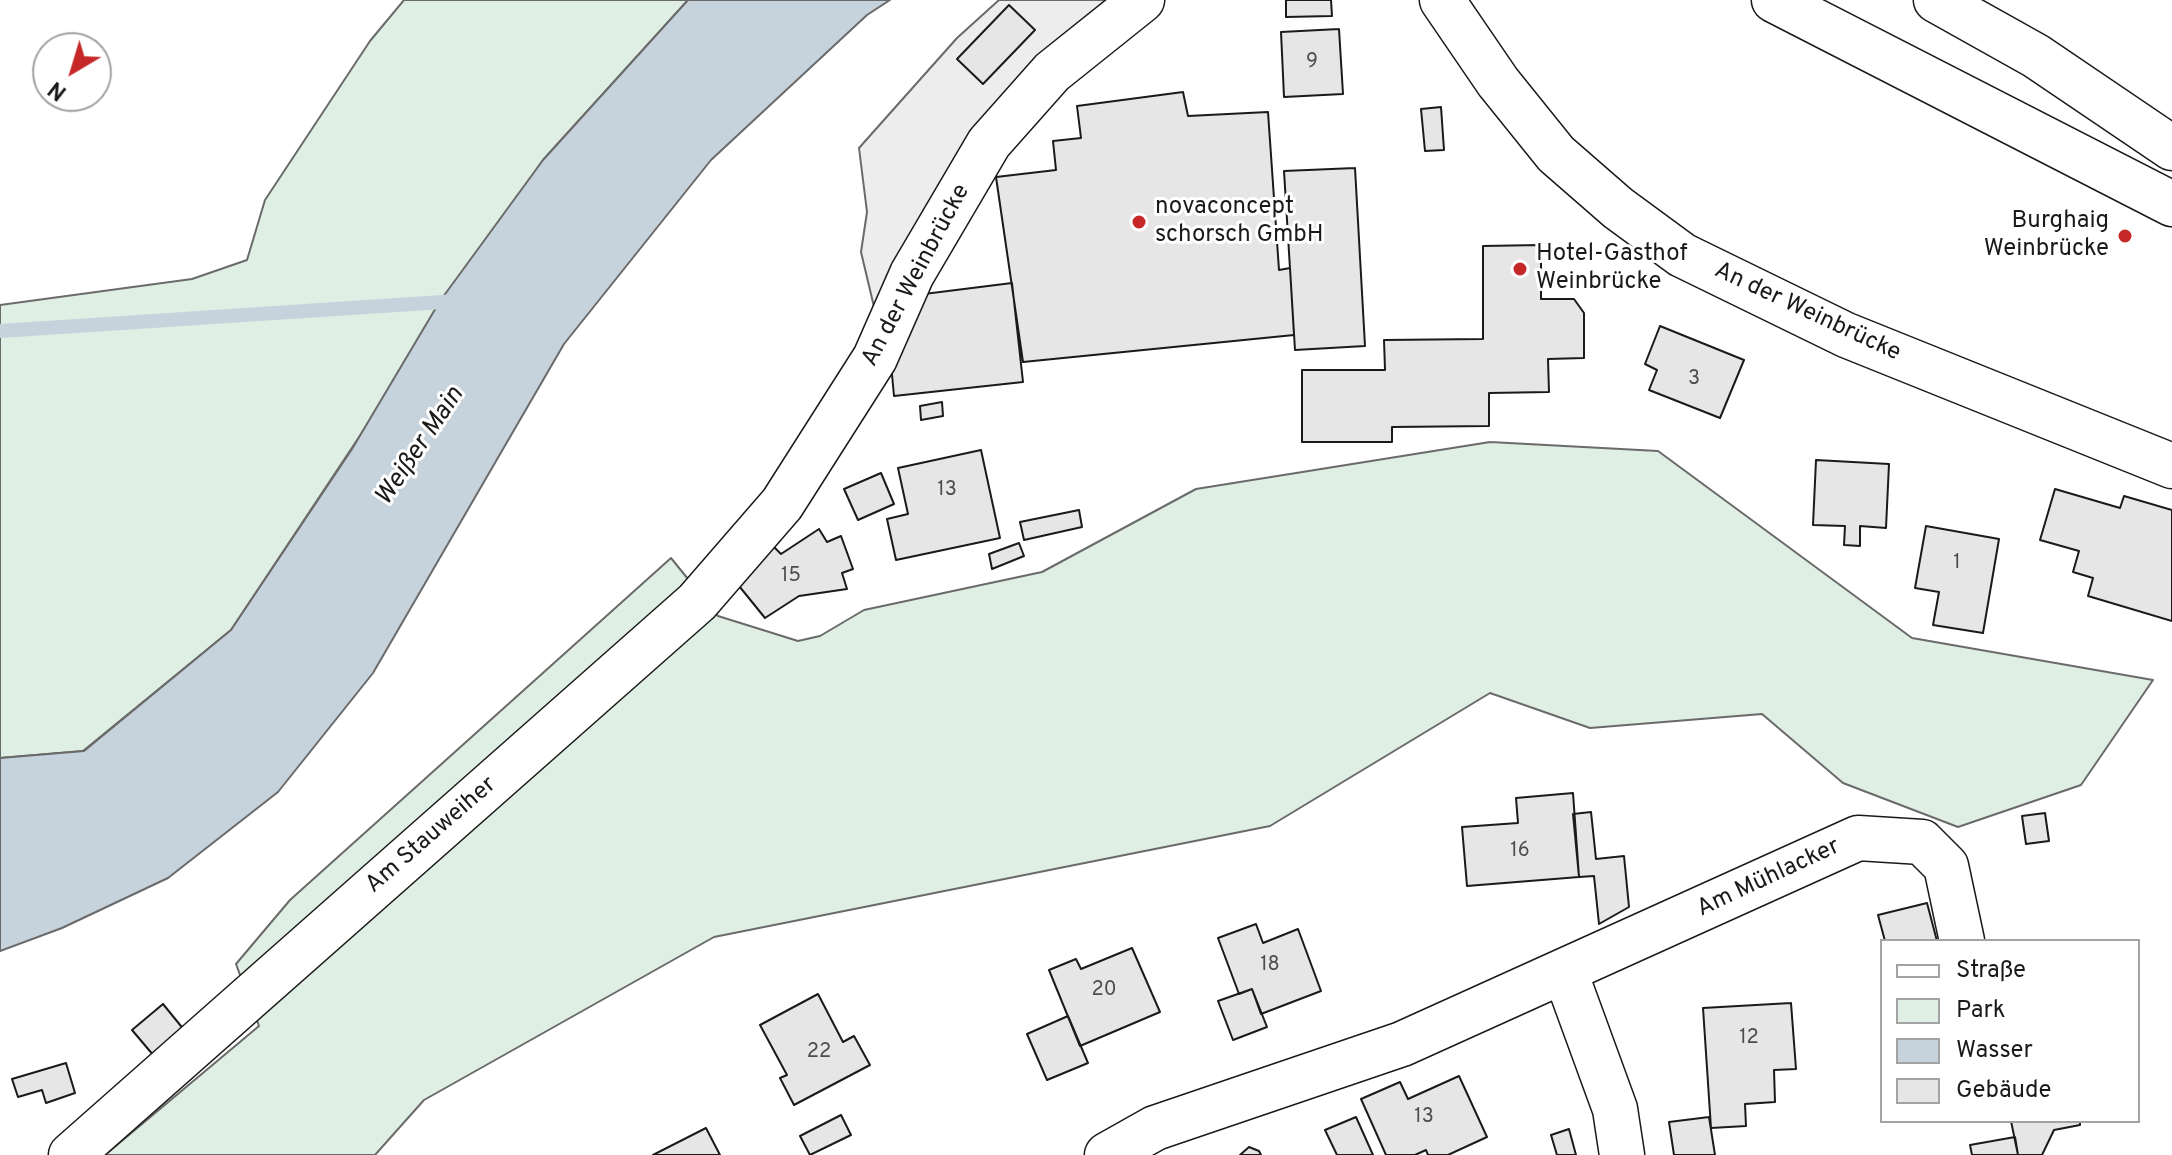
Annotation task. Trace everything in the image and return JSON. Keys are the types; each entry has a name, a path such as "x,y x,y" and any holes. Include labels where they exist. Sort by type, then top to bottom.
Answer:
{"main road":[{"name":"An der Weinbrücke","path":"782,504 875,358 912,274 989,143 1052,72 1142,0"},
{"name":"An der Weinbrücke","path":"1442,0 1498,82 1556,154 1618,208 1682,255 1846,335 2172,466"},
{"path":"1774,0 2172,204"},
{"path":"1936,0 2036,56 2172,148"},
{"name":"Am Stauweiher","path":"71,1155 697,602 782,504"},
{"name":"Am Mühlacker","path":"1108,1155 1155,1128 1402,1044 1858,838 1922,842 1946,866 1962,939"},
{"path":"1565,972 1615,1109 1622,1155"}],"green space":[{"path":"404,0 688,0 543,160 231,630 83,751 0,758 0,305 192,279 247,260 265,200 370,41"},
{"path":"1490,442 1658,451 1912,638 2153,680 2081,785 1958,827 1843,783 1762,714 1590,728 1490,693 1270,826 714,937 424,1100 375,1155 105,1155 259,1026 236,964 290,900 671,558 718,616 798,641 820,636 864,610 1042,572 1196,489"}],"shaded area":[{"path":"999,0 1125,0 875,311 861,252 867,212 859,148 957,38"}],"water":[{"name":"Weißer Main","path":"688,0 890,0 867,15 711,160 564,344 373,673 278,792 168,878 62,928 0,951 0,758 84,751 231,630 352,449 440,301 543,160"}],"building":[{"path":"1286,0 1331,0 1332,16 1286,17"},
{"path":"1009,5 1035,30 983,84 957,59"},
{"path":"1339,29 1343,94 1284,97 1281,32"},
{"name":"novaconcept schorsch GmbH","path":"1183,92 1188,116 1268,112 1279,270 1290,268 1294,335 1023,362 996,177 1056,170 1053,141 1081,138 1077,106"},
{"path":"1441,107 1444,150 1425,151 1421,109"},
{"path":"1355,168 1365,346 1295,350 1284,171"},
{"path":"1541,245 1541,299 1574,299 1584,313 1584,358 1548,359 1549,392 1489,393 1489,426 1392,427 1392,442 1302,442 1302,370 1385,370 1384,340 1483,339 1483,246"},
{"path":"1012,283 1023,382 894,396 891,364 924,294"},
{"path":"1660,326 1744,360 1720,418 1649,390 1657,370 1645,364"},
{"path":"942,402 943,416 921,420 920,406"},
{"path":"981,450 1000,538 896,560 887,519 908,514 898,468"},
{"path":"1816,460 1889,464 1886,528 1860,526 1860,546 1844,545 1845,526 1813,525"},
{"path":"881,473 894,504 858,520 844,489"},
{"path":"2055,489 2120,508 2124,496 2172,510 2172,621 2088,596 2093,578 2073,572 2079,551 2040,540"},
{"path":"1079,510 1082,527 1024,540 1020,522"},
{"path":"1926,526 1999,539 1983,633 1933,625 1939,592 1915,588"},
{"path":"819,529 827,542 841,536 853,569 842,573 847,589 799,596 765,618 735,581 773,546 781,554"},
{"path":"1019,543 1024,556 992,569 989,554"},
{"path":"1573,793 1579,877 1467,886 1462,827 1518,823 1516,798"},
{"path":"1591,812 1596,859 1624,856 1629,907 1599,924 1594,876 1579,877 1573,814"},
{"path":"2045,813 2049,841 2026,844 2022,816"},
{"path":"1927,903 1936,939 1884,939 1878,915"},
{"path":"1256,924 1263,943 1298,929 1321,991 1261,1014 1252,989 1239,994 1218,938"},
{"path":"1132,948 1160,1012 1080,1046 1049,970 1076,959 1081,969"},
{"path":"1252,989 1267,1027 1233,1040 1218,1001"},
{"path":"818,994 843,1042 854,1036 870,1065 794,1105 780,1078 787,1075 760,1025"},
{"path":"1791,1003 1796,1069 1774,1070 1775,1102 1745,1104 1746,1126 1711,1128 1703,1008"},
{"path":"163,1004 185,1031 154,1056 132,1030"},
{"path":"1068,1016 1088,1063 1047,1080 1027,1034"},
{"path":"66,1063 75,1093 46,1103 42,1090 18,1097 12,1079"},
{"path":"1459,1076 1487,1137 1448,1155 1428,1155 1426,1150 1415,1155 1386,1155 1361,1099 1400,1082 1408,1099"},
{"path":"841,1115 851,1135 810,1155 800,1136"},
{"path":"1356,1117 1373,1155 1337,1155 1325,1130"},
{"path":"1709,1117 1715,1155 1674,1155 1669,1122"},
{"path":"2011,1123 2080,1123 2054,1130 2042,1155 2018,1155"},
{"path":"706,1128 720,1155 653,1155"},
{"path":"1569,1129 1576,1155 1557,1155 1551,1135"},
{"path":"2015,1137 2018,1155 1972,1155 1970,1145"},
{"path":"1249,1147 1259,1151 1261,1155 1240,1155"}],"waterway":[{"path":"0,331 458,301"}],"place":[{"name":"novaconcept schorsch GmbH","path":"1139,222"},
{"name":"Burghaig Weinbrücke","path":"2125,236"},
{"name":"Hotel-Gasthof Weinbrücke","path":"1520,269"}]}
